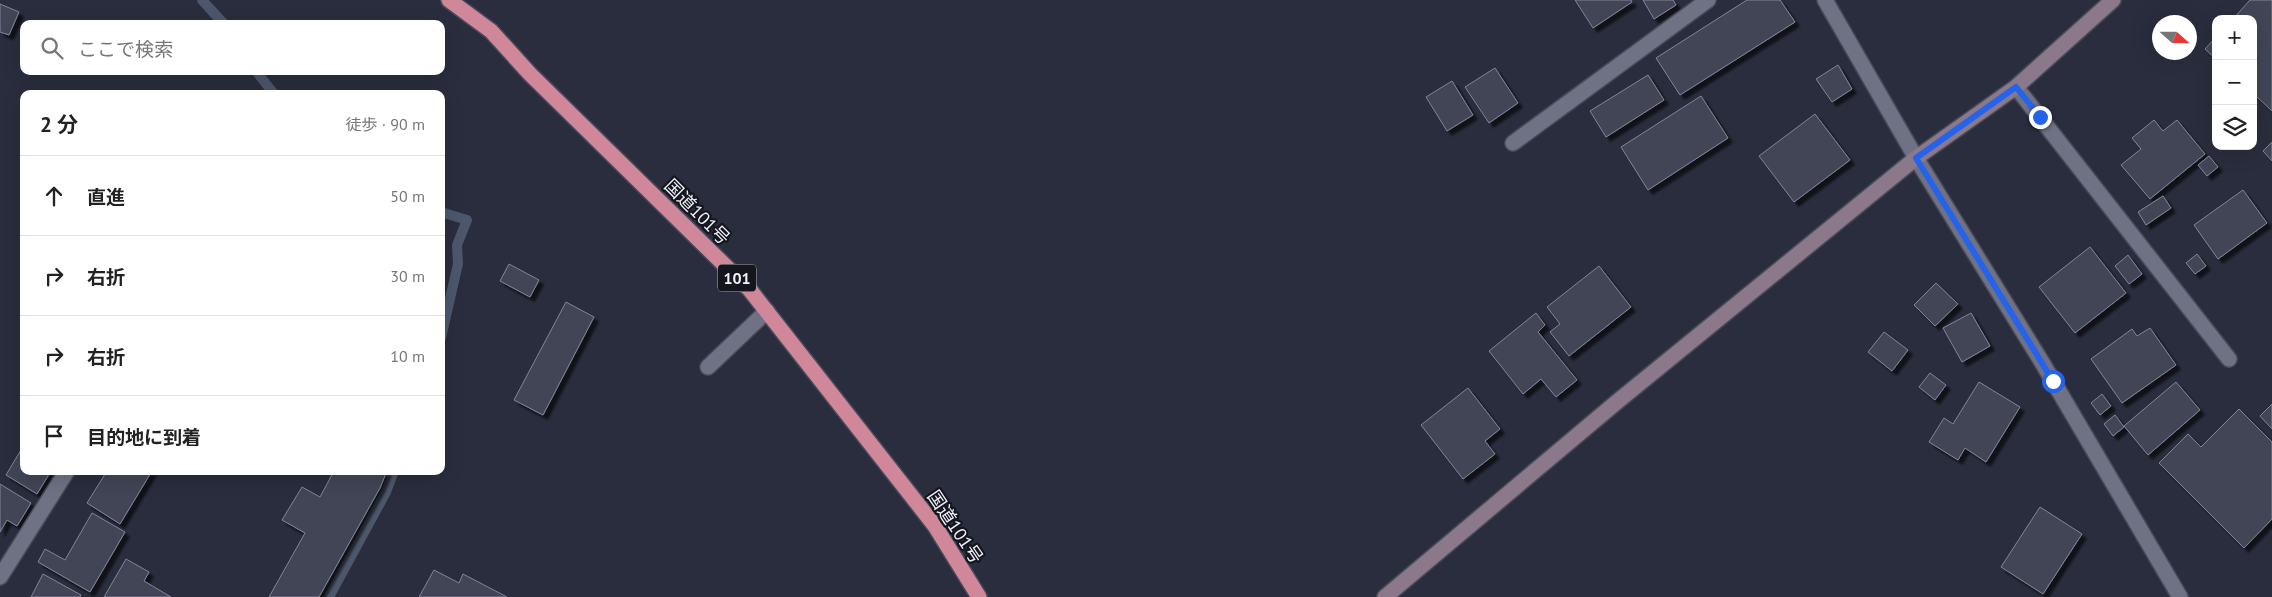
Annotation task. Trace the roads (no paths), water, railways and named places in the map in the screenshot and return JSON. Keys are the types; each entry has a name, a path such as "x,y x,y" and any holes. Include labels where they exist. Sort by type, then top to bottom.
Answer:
{"highway":[{"name":"国道101号","path":"449,0 491,31 530,74 750,290 935,526 979,597"}],"street":[{"path":"1513,143 1708,0"},
{"path":"1825,0 1916,158 2043,364 2180,597"},
{"path":"1385,597 1618,401 1916,158 2016,87 2113,0"},
{"path":"2016,87 2229,359"},
{"path":"708,367 767,311"},
{"path":"0,577 64,475"}],"waterway":[{"path":"202,0 220,20"},
{"path":"259,75 271,90"},
{"path":"445,213 467,220 457,245 458,264 445,321"},
{"path":"329,597 386,492 392,475"}]}
